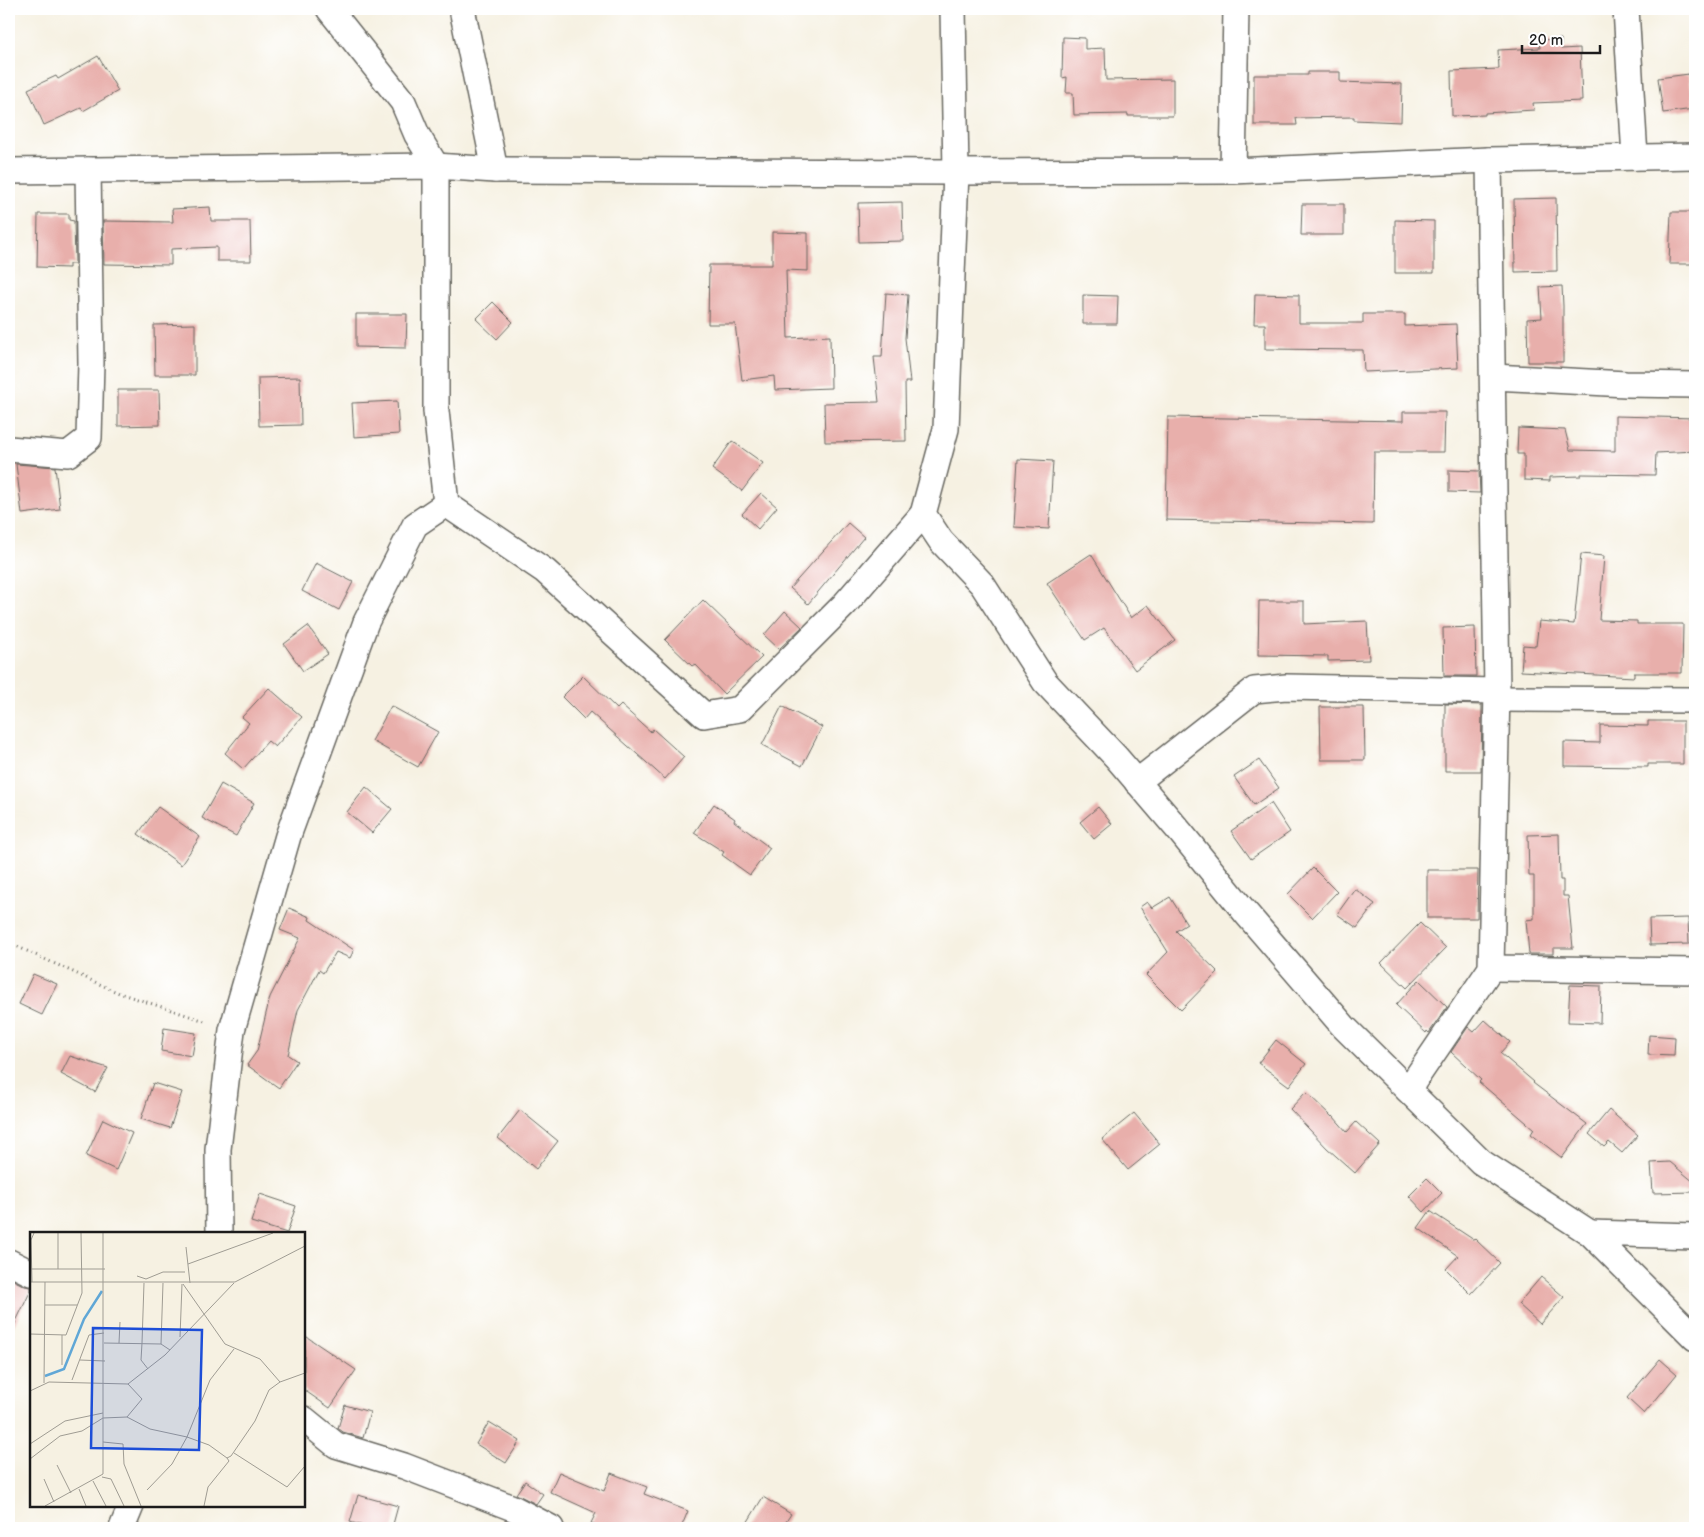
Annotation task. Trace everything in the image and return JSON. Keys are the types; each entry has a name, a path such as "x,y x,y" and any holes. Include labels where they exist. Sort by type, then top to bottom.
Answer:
{"street":[{"path":"330,9 403,102 417,135 436,166 436,411 446,504 545,571 704,715 740,709 844,605 923,514 946,429 956,172 952,9"},
{"path":"462,9 495,170"},
{"path":"1232,171 1236,9"},
{"path":"1626,9 1636,157"},
{"path":"9,171 436,166 495,170 1232,171 1490,160 1695,156"},
{"path":"1408,1090 1491,968 1497,695 1490,160"},
{"path":"9,449 68,454 89,438 91,363 88,170"},
{"path":"1493,377 1626,384 1695,385"},
{"path":"219,1232 218,1149 232,1030 288,836 366,622 415,525 446,504"},
{"path":"923,514 941,541 982,584 1045,682 1116,757 1344,1027 1481,1162 1590,1234 1695,1338"},
{"path":"1137,782 1254,690 1286,687 1695,700"},
{"path":"1491,968 1695,971"},
{"path":"1590,1234 1695,1236"},
{"path":"9,1262 30,1272"},
{"path":"305,1420 336,1445 404,1466 513,1508 551,1528"},
{"path":"122,1528 131,1507"}],"path":[{"path":"9,942 119,993 232,1030"}],"building":[{"path":"1063,37 1085,38 1085,49 1105,48 1106,80 1173,79 1173,116 1128,116 1128,114 1074,115 1073,93 1066,93 1067,77 1062,78"},
{"path":"1561,39 1561,49 1580,48 1582,101 1533,103 1534,110 1452,116 1451,71 1499,69 1498,50 1540,48 1539,40"},
{"path":"98,56 118,91 83,111 81,108 44,125 28,89 56,76 58,79"},
{"path":"1308,72 1340,72 1340,82 1402,84 1401,122 1354,120 1354,117 1296,118 1297,125 1254,125 1254,75 1308,75"},
{"path":"1689,74 1694,109 1663,113 1658,78"},
{"path":"1556,198 1557,271 1515,272 1514,199"},
{"path":"902,202 903,241 859,242 858,203"},
{"path":"1302,204 1344,204 1344,235 1301,235"},
{"path":"210,207 211,221 250,221 251,261 217,261 217,247 171,249 171,265 104,264 103,221 173,222 172,209"},
{"path":"1671,212 1694,212 1695,264 1669,264"},
{"path":"38,214 69,214 69,220 74,221 75,264 69,264 69,268 37,267"},
{"path":"1395,220 1434,221 1434,273 1395,273"},
{"path":"772,232 808,233 808,271 786,270 788,338 830,336 831,388 775,390 774,376 742,380 735,324 708,324 709,265 772,265"},
{"path":"1562,286 1563,362 1528,362 1527,319 1542,318 1540,287"},
{"path":"886,293 908,295 905,338 910,382 905,382 906,441 825,442 824,403 879,402 874,357 882,357"},
{"path":"1255,294 1299,295 1299,323 1363,323 1363,314 1405,314 1405,326 1456,324 1458,368 1364,372 1363,350 1265,349 1265,324 1254,324"},
{"path":"1083,295 1118,296 1117,324 1083,324"},
{"path":"493,302 513,322 497,339 476,319"},
{"path":"356,314 407,314 406,348 356,347"},
{"path":"195,324 195,375 155,375 154,325"},
{"path":"300,377 301,425 259,426 258,378"},
{"path":"118,390 159,390 160,425 118,426"},
{"path":"397,401 399,434 354,437 352,403"},
{"path":"1403,412 1445,412 1444,452 1374,452 1373,524 1166,520 1168,417 1403,421"},
{"path":"1615,416 1695,418 1695,451 1656,453 1655,475 1581,474 1581,476 1550,477 1550,481 1524,480 1524,454 1517,454 1518,428 1565,430 1570,450 1615,451"},
{"path":"732,441 763,463 742,491 712,469"},
{"path":"1018,459 1053,461 1049,529 1014,527"},
{"path":"16,464 55,467 60,509 22,514"},
{"path":"1449,470 1479,471 1480,493 1449,492"},
{"path":"761,493 777,507 758,529 742,514"},
{"path":"848,523 864,537 808,604 790,588"},
{"path":"1091,554 1131,618 1148,605 1175,640 1135,670 1104,628 1085,640 1047,583"},
{"path":"1581,554 1604,556 1599,620 1637,621 1637,624 1683,624 1682,673 1634,673 1634,677 1521,671 1523,645 1536,646 1539,621 1574,624"},
{"path":"316,563 353,582 339,610 302,591"},
{"path":"703,600 762,657 724,694 695,664 692,666 665,640"},
{"path":"1259,601 1304,601 1304,624 1367,621 1369,660 1328,661 1328,656 1258,655"},
{"path":"785,611 802,627 779,649 764,635"},
{"path":"308,626 328,654 303,671 284,644"},
{"path":"1475,627 1476,676 1444,676 1443,628"},
{"path":"583,676 617,709 621,705 651,732 653,729 684,757 665,779 590,712 584,719 562,697"},
{"path":"269,688 302,717 275,747 268,741 243,769 225,753 249,723 242,717"},
{"path":"1445,704 1482,705 1481,771 1445,771"},
{"path":"391,706 438,732 418,767 372,741"},
{"path":"782,706 822,727 802,766 762,745"},
{"path":"1320,707 1364,707 1365,760 1321,760"},
{"path":"1648,721 1683,721 1683,764 1648,764 1648,767 1564,766 1564,742 1600,743 1600,725 1648,726"},
{"path":"1259,760 1279,788 1254,805 1234,777"},
{"path":"221,784 254,803 236,836 202,818"},
{"path":"366,787 392,809 372,833 347,812"},
{"path":"1271,803 1290,832 1251,859 1231,831"},
{"path":"714,804 770,848 750,875 722,855 724,852 694,833"},
{"path":"158,807 200,837 181,865 138,834"},
{"path":"1098,807 1112,824 1094,839 1080,822"},
{"path":"1559,834 1560,880 1563,880 1563,896 1568,896 1573,948 1553,948 1553,954 1529,954 1526,920 1534,919 1534,876 1529,876 1528,835"},
{"path":"1313,868 1337,892 1312,918 1288,894"},
{"path":"1427,870 1478,870 1477,918 1427,918"},
{"path":"1355,889 1375,904 1357,928 1337,914"},
{"path":"1170,897 1187,924 1176,931 1218,972 1181,1010 1146,975 1168,952 1140,907 1147,902 1152,908"},
{"path":"289,908 310,917 309,920 354,950 350,958 336,952 323,973 319,970 298,1010 288,1055 297,1061 279,1088 247,1065 257,1051 270,997 300,938 280,930"},
{"path":"1688,918 1689,944 1650,945 1649,919"},
{"path":"1420,923 1446,948 1407,988 1381,963"},
{"path":"33,974 57,984 42,1015 19,1004"},
{"path":"1419,980 1447,1007 1429,1033 1427,1031 1426,1033 1396,1005"},
{"path":"1570,985 1601,986 1600,1023 1568,1022"},
{"path":"1485,1020 1510,1042 1500,1053 1533,1083 1587,1124 1562,1158 1531,1134 1534,1129 1479,1082 1481,1080 1451,1052 1468,1027 1474,1032"},
{"path":"164,1028 196,1033 192,1056 161,1051"},
{"path":"1649,1035 1675,1037 1674,1056 1648,1055"},
{"path":"1276,1040 1306,1064 1289,1086 1258,1063"},
{"path":"70,1056 108,1068 95,1092 61,1074"},
{"path":"153,1083 182,1092 170,1128 141,1119"},
{"path":"1306,1092 1333,1116 1347,1132 1356,1122 1380,1144 1355,1173 1327,1148 1290,1109"},
{"path":"520,1110 558,1141 536,1169 498,1138"},
{"path":"1609,1110 1638,1135 1622,1153 1609,1142 1604,1147 1589,1134"},
{"path":"1134,1113 1160,1144 1128,1170 1102,1139"},
{"path":"103,1119 132,1133 116,1170 86,1156"},
{"path":"1670,1162 1695,1183 1695,1192 1653,1193 1651,1163"},
{"path":"1427,1178 1442,1193 1424,1212 1409,1196"},
{"path":"260,1194 296,1206 287,1232 251,1222"},
{"path":"1430,1211 1475,1239 1500,1263 1471,1294 1446,1269 1458,1256 1418,1228"},
{"path":"1541,1277 1564,1297 1540,1324 1518,1304"},
{"path":"9,1278 30,1287 30,1292 9,1336"},
{"path":"305,1336 356,1370 330,1408 305,1391"},
{"path":"1660,1359 1677,1374 1644,1414 1627,1398"},
{"path":"345,1405 370,1412 363,1438 343,1432 338,1428"},
{"path":"489,1422 520,1441 506,1463 476,1444"},
{"path":"559,1472 604,1491 611,1473 647,1487 644,1494 688,1511 681,1528 604,1528 591,1523 596,1513 550,1492"},
{"path":"525,1481 543,1494 536,1504 516,1494"},
{"path":"358,1495 398,1506 392,1528 370,1528 350,1522"},
{"path":"763,1497 791,1514 782,1528 744,1528"}]}
